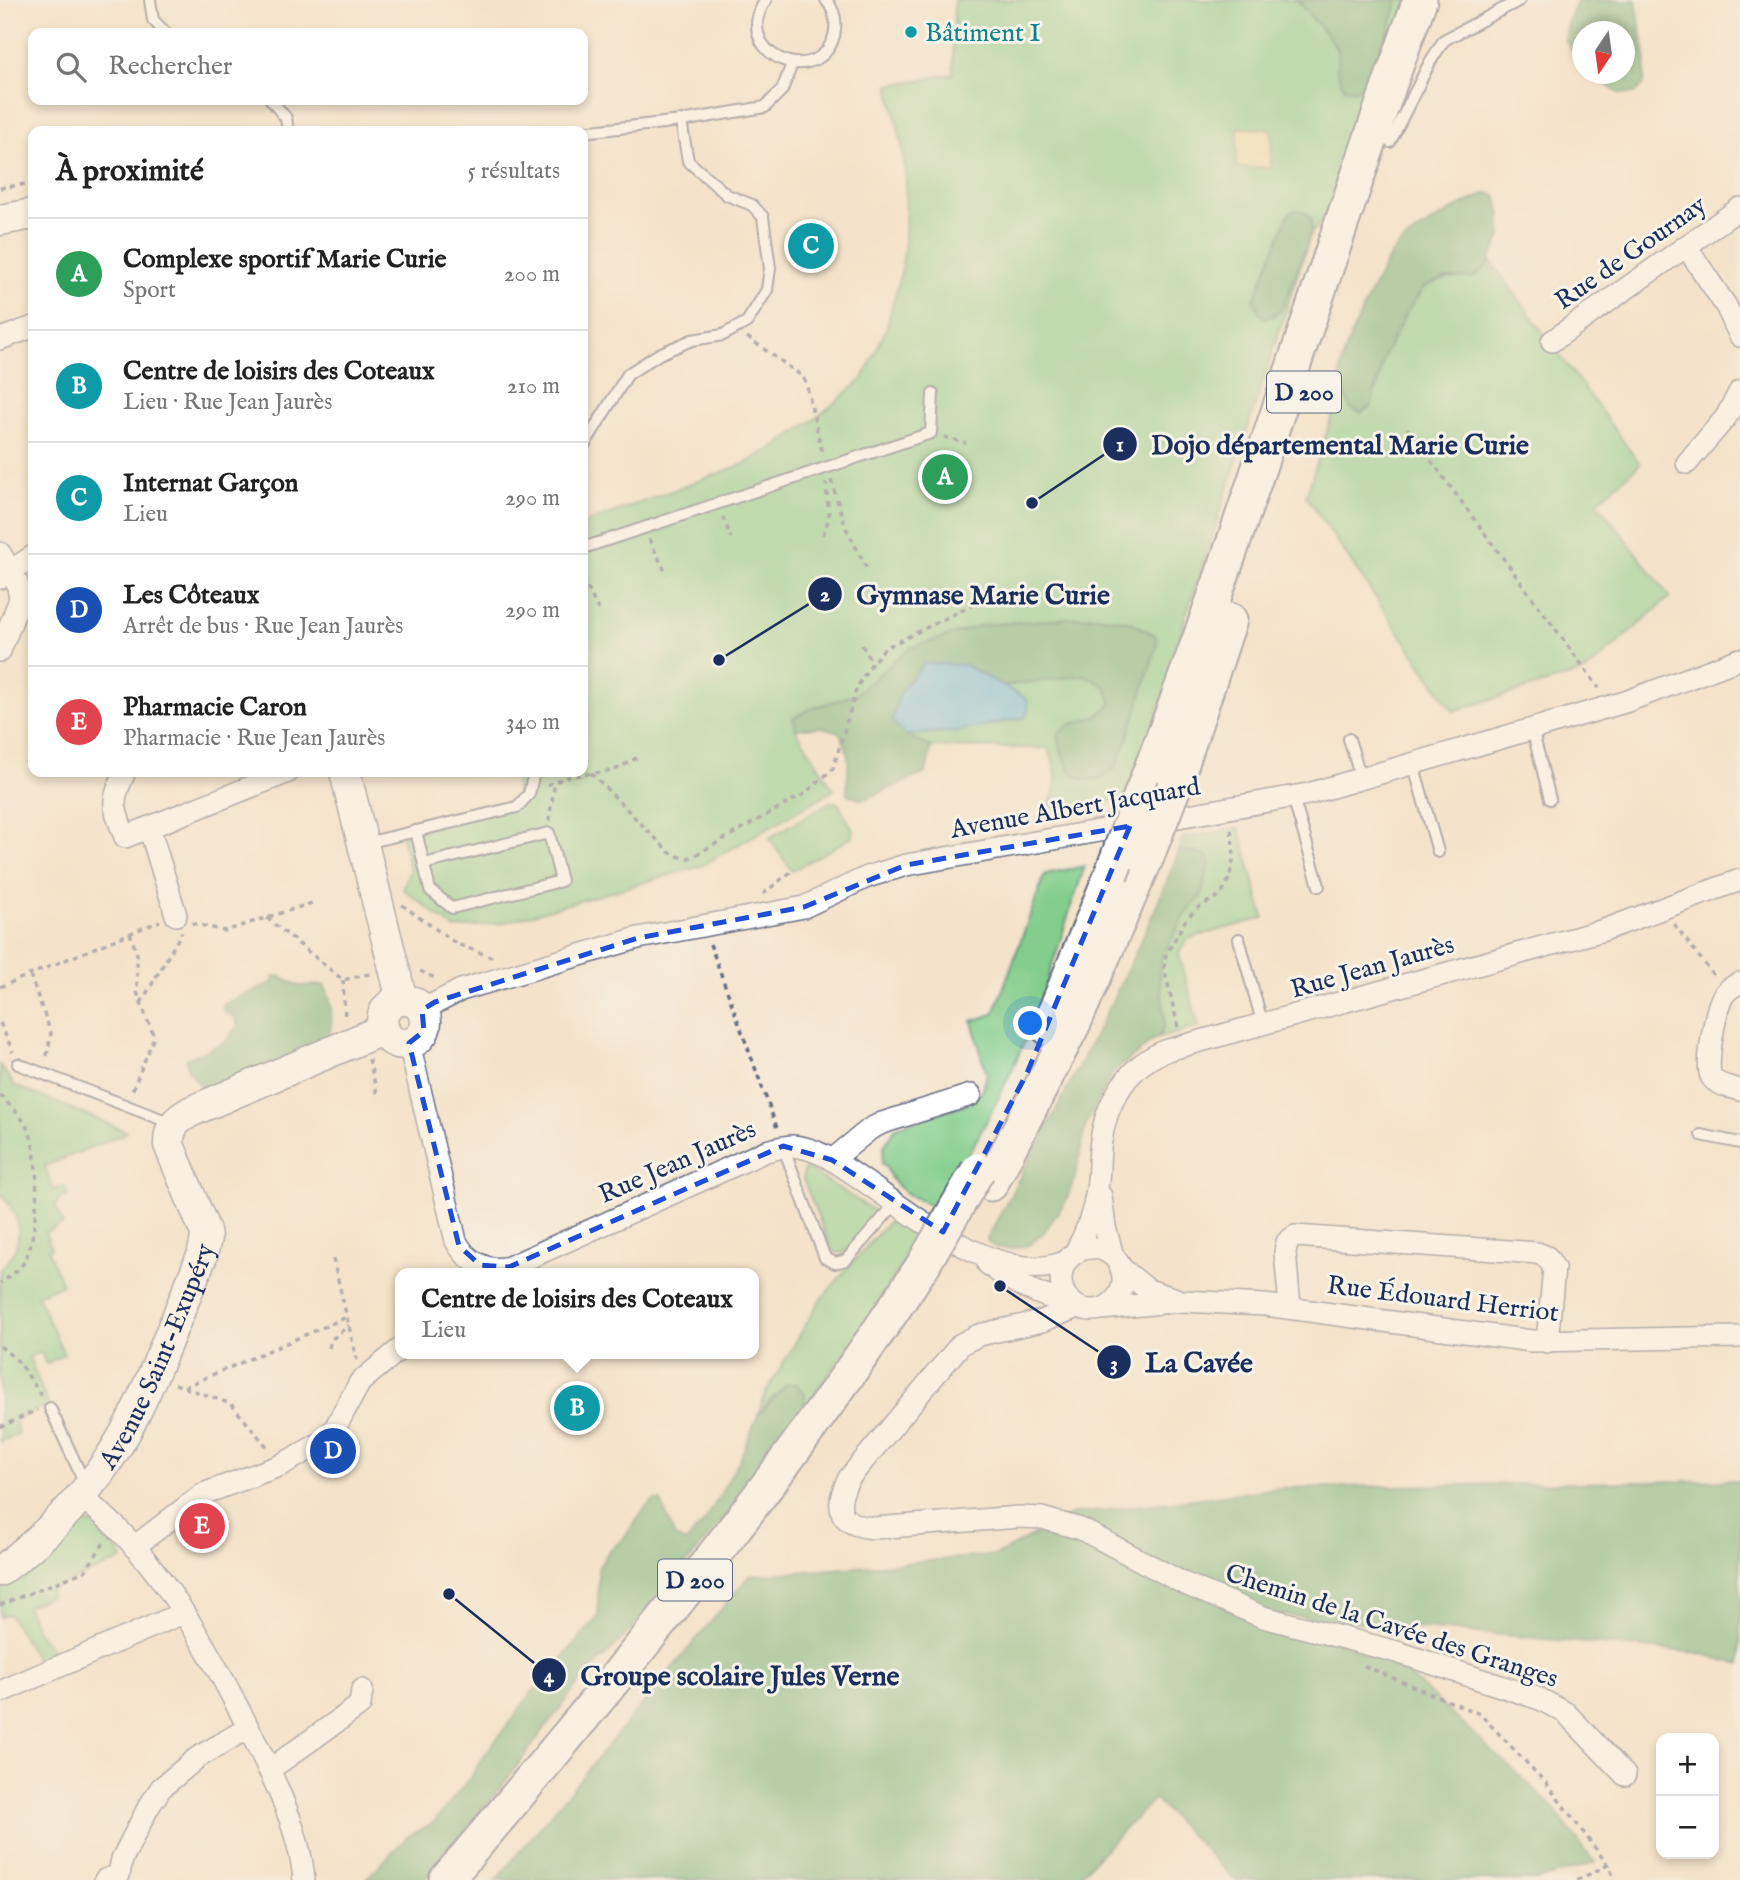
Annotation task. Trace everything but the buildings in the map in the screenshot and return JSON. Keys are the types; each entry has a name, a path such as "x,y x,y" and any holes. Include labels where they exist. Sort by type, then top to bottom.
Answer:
{"main road":[{"name":"D 200","path":"985,1177 1111,875 1141,794 1248,503 1420,0"},
{"name":"D 200","path":"470,1880 757,1531 844,1414 1074,1023 1146,859 1174,787 1440,0"},
{"name":"D 200","path":"446,1880 662,1622 930,1271"}],"street":[{"path":"0,203 28,197"},
{"name":"Rue de Gournay","path":"1552,341 1740,208"},
{"path":"0,220 28,215"},
{"path":"1686,246 1726,306 1740,336"},
{"path":"0,339 28,329"},
{"path":"1687,463 1726,417 1740,391"},
{"path":"0,651 20,599 17,582 4,567 28,558"},
{"name":"Avenue Albert Jacquard","path":"412,1005 638,938 804,907 867,877 906,865 1293,797 1625,702 1740,659"},
{"path":"123,777 113,803 125,837 275,777"},
{"path":"346,777 393,967 412,1005 392,1004 385,1012 397,1036 456,1241 468,1257 483,1268"},
{"path":"149,827 176,915"},
{"name":"Rue Jean Jaurès","path":"1117,1262 1105,1227 1099,1180 1100,1145 1104,1122 1120,1089 1147,1058 1604,930 1740,880"},
{"path":"1733,988 1721,998 1716,1014 1709,1071 1715,1082 1740,1090"},
{"path":"174,1124 192,1111 348,1044 397,1036"},
{"path":"971,1095 882,1123 870,1129 832,1160 971,1250 999,1273 1046,1298 1089,1310 1101,1309 1112,1303 1123,1283 1117,1262 1096,1248 1044,1268 1021,1267 971,1250"},
{"name":"Avenue Saint-Exupéry","path":"0,1572 38,1540 83,1493 124,1434 205,1247 205,1231 169,1145 170,1130 174,1124"},
{"name":"Rue Jean Jaurès","path":"504,1268 766,1151 783,1146 811,1150 832,1160"},
{"name":"Rue Jean Jaurès","path":"1071,1256 1092,1214 1099,1180"},
{"path":"1290,1307 1285,1252 1287,1242 1295,1236 1537,1254 1548,1257 1554,1268 1547,1342"},
{"path":"1071,1256 1061,1271 1060,1283 1064,1293 1075,1306"},
{"name":"Rue Édouard Herriot","path":"1117,1262 1148,1290 1182,1301"},
{"name":"Rue Édouard Herriot","path":"1101,1309 1182,1301 1290,1307 1547,1342 1740,1337"},
{"name":"Chemin de la Cavée des Granges","path":"1075,1306 1042,1321 979,1335 961,1344 854,1471 840,1500 842,1513 847,1520 858,1526 875,1528 1019,1517 1042,1518 1070,1525 1183,1583 1263,1617 1397,1652 1540,1699 1566,1713 1625,1775"},
{"path":"134,1547 203,1494 279,1466 326,1440 362,1381 395,1353"},
{"path":"83,1493 134,1547 183,1613 230,1692 269,1770 292,1830 304,1880"},
{"path":"0,1692 183,1613"},
{"path":"269,1770 360,1705 362,1690"},
{"path":"115,1878 122,1859 160,1788 197,1758 248,1728"}],"lane":[{"path":"150,0 153,20 161,28"},
{"path":"766,0 759,14 757,28 761,41 768,52 779,60 793,64 816,58 826,51 832,40 835,16 826,0"},
{"path":"1390,142 1444,40 1520,0"},
{"path":"588,131 681,121 765,107 782,90 793,64"},
{"path":"275,105 286,118 287,126"},
{"path":"588,439 628,374 659,354 692,340 723,335 747,322 767,290 770,268 763,217 752,205 727,195 688,161 681,121"},
{"path":"588,546 931,433 933,394"},
{"path":"1532,729 1550,799"},
{"path":"1349,739 1361,778"},
{"path":"1413,763 1438,852"},
{"path":"363,844 517,807 529,794 533,777"},
{"path":"1293,797 1319,886"},
{"path":"416,831 430,890 452,908 561,881 550,833 424,864"},
{"path":"1239,939 1263,1025"},
{"path":"18,1064 174,1124"},
{"path":"1701,1135 1740,1143"},
{"path":"783,1146 825,1258 835,1263 846,1259 896,1203"},
{"path":"50,1408 83,1493"}],"path":[{"path":"0,188 28,184"},
{"path":"733,330 802,376 806,383 820,446 845,526 868,571"},
{"path":"1407,428 1601,692"},
{"path":"931,433 966,443"},
{"path":"823,535 829,518 826,468"},
{"path":"717,503 731,538"},
{"path":"643,528 667,575"},
{"path":"588,589 600,613"},
{"path":"591,773 669,852 690,858 804,794 828,775 833,769 857,687 885,648 1005,589"},
{"path":"862,645 872,663"},
{"path":"588,774 615,769 640,756"},
{"path":"529,794 567,777"},
{"path":"550,833 548,813 555,782"},
{"path":"1183,1046 1164,968 1166,957 1185,921 1196,909 1217,897 1229,879 1234,856 1228,809"},
{"path":"141,1003 189,922 225,931 315,902"},
{"path":"401,905 457,944 494,958"},
{"path":"0,987 176,915"},
{"path":"266,918 343,981 348,1044 353,1054 367,1050 378,1098"},
{"path":"705,925 714,957 783,1146"},
{"path":"1676,926 1733,988"},
{"path":"127,1106 154,1037 137,992 137,954 130,933"},
{"path":"343,981 405,964 437,979"},
{"path":"30,975 51,1033 44,1074"},
{"path":"0,1095 27,1126 32,1140 36,1203 34,1234 24,1263 0,1283"},
{"path":"332,1259 356,1360"},
{"path":"184,1387 347,1317"},
{"path":"329,1348 331,1340 349,1325"},
{"path":"0,1346 19,1362 48,1405 0,1427"},
{"path":"152,1372 168,1382 231,1404 262,1440 279,1466"},
{"path":"0,1605 85,1571 115,1527"},
{"path":"1364,1666 1480,1714 1546,1783 1608,1865 1615,1880"},
{"path":"1577,1880 1608,1865"}],"highlighted area":[{"path":"1130,826 1027,1073 943,1232 832,1160 783,1146 509,1267 480,1265 459,1246 409,1043 424,1031 422,1010 435,1002 638,938 804,907 906,865"}],"green space":[{"path":"954,0 1297,0 1333,42 1337,51 1337,71 1344,88 1375,75 1398,0 1409,0 1332,208 1311,234 1186,616 1167,687 1127,797 1041,819 1056,785 1055,768 1048,748 931,747 905,735 958,731 1025,718 1027,699 1003,686 1085,675 1106,687 1112,704 1096,717 1071,724 1058,735 1061,750 1116,767 1127,741 1157,644 1155,635 1131,622 1096,616 983,625 910,648 856,694 794,718 796,730 834,790 701,866 502,923 455,929 403,889 410,870 401,835 517,807 515,777 588,777 588,522 746,463 775,447 815,419 863,379 886,329 901,273 905,243 906,179 902,145 889,85 953,74","holes":["1289,214 1311,218 1311,234 1284,304 1274,316 1279,239"]},
{"path":"1297,0 1398,0 1375,75 1366,86 1358,89 1344,88 1337,71 1337,51 1333,42"},
{"path":"1578,0 1636,0 1646,63 1644,83 1635,94 1618,93 1605,84 1635,84 1635,21 1572,21 1572,50 1565,40 1568,22"},
{"path":"1487,193 1496,195 1501,216 1501,236 1487,266 1473,278 1445,278 1424,287 1405,315 1385,354 1371,407 1361,413 1351,409 1341,378 1343,358 1364,307 1389,258 1403,242 1426,226"},
{"path":"1302,210 1311,218 1311,233 1284,304 1279,312 1266,318 1260,314 1254,300 1289,213"},
{"path":"1490,260 1640,464 1597,502 1670,597 1586,671 1453,711 1306,496 1342,385 1351,409 1378,388 1387,348 1422,289 1436,282 1471,276 1485,268"},
{"path":"1096,616 1131,622 1155,635 1157,644 1127,741 1116,767 1102,778 1085,780 1071,773 1061,750 1058,734 1071,724 1096,717 1112,704 1106,687 1085,675 1003,686 965,665 905,735 931,747 926,773 862,800 847,794 849,763 839,732 821,727 796,729 793,718 810,709 856,694 910,648 983,625"},
{"path":"830,802 838,803 853,830 852,837 792,871 769,838"},
{"path":"1239,828 1264,918 1187,939 1179,954 1199,1027 1155,1039 1161,1034 1163,1007 1159,972 1162,957 1184,916 1201,896 1210,862 1185,851 1178,853 1183,838"},
{"path":"1185,851 1205,855 1210,862 1201,896 1184,916 1162,957 1159,972 1165,1022 1161,1034 1113,1073 1086,1124 1075,1177 1066,1201 1044,1232 1029,1245 1008,1249 994,1247 987,1239 1112,1001 1178,853"},
{"path":"1085,866 1022,1047 976,1141 935,1208 904,1192 893,1181 886,1165 882,1164 884,1146 896,1127 973,1102 983,1090 987,1074 972,1021 994,1014 1045,874"},
{"path":"279,976 299,986 324,985 331,1012 328,1039 246,1075 214,1085 201,1086 188,1069 186,1059 224,1043 238,1025 234,1016 224,1011 223,1004 274,982 273,977"},
{"path":"0,1065 15,1086 126,1131 45,1166 53,1190 64,1186 68,1196 55,1204 63,1224 45,1232 51,1248 48,1250 62,1285 37,1295 64,1354 46,1364 41,1352 29,1357 48,1405 15,1420 18,1434 0,1442 0,1270 14,1251 18,1232 14,1212 0,1193"},
{"path":"804,1169 876,1212 876,1216 845,1252 836,1253 831,1249 803,1179"},
{"path":"894,1221 920,1237 864,1326 804,1408 774,1396 758,1415 767,1391 820,1300 887,1223"},
{"path":"787,1384 796,1384 805,1394 804,1408 733,1508 628,1633 582,1679 502,1786 424,1880 365,1880 408,1836 433,1823 470,1778 531,1694 598,1617 598,1568 646,1507 654,1500 661,1501 675,1537 686,1542 704,1523 740,1459 758,1415"},
{"path":"1740,1480 1740,1665 1699,1653 1256,1613 1397,1664 1548,1802 1595,1863 1537,1880 1235,1880 1154,1799 1075,1880 496,1880 749,1576 997,1555 1070,1515 1278,1488"},
{"path":"81,1521 104,1527 123,1559 49,1591 51,1596 27,1606 36,1629 57,1658 40,1666 9,1614 0,1617 0,1586 70,1522"}],"sand":[{"path":"1238,128 1272,129 1271,168 1236,167"}],"water":[{"path":"924,663 965,665 1027,699 1026,717 958,731 905,735 892,721 901,690"}],"place":[{"name":"Bâtiment I","path":"911,32"},
{"name":"Internat Garçon","path":"811,246"},
{"name":"Complexe sportif Marie Curie","path":"945,477"},
{"name":"Dojo départemental Marie Curie","path":"1032,503"},
{"name":"Gymnase Marie Curie","path":"719,660"},
{"name":"La Cavée","path":"1000,1286"},
{"name":"Centre de loisirs des Coteaux","path":"577,1408"},
{"name":"Les Côteaux","path":"333,1451"},
{"name":"Pharmacie Caron","path":"202,1526"},
{"name":"Groupe scolaire Jules Verne","path":"449,1594"}]}
